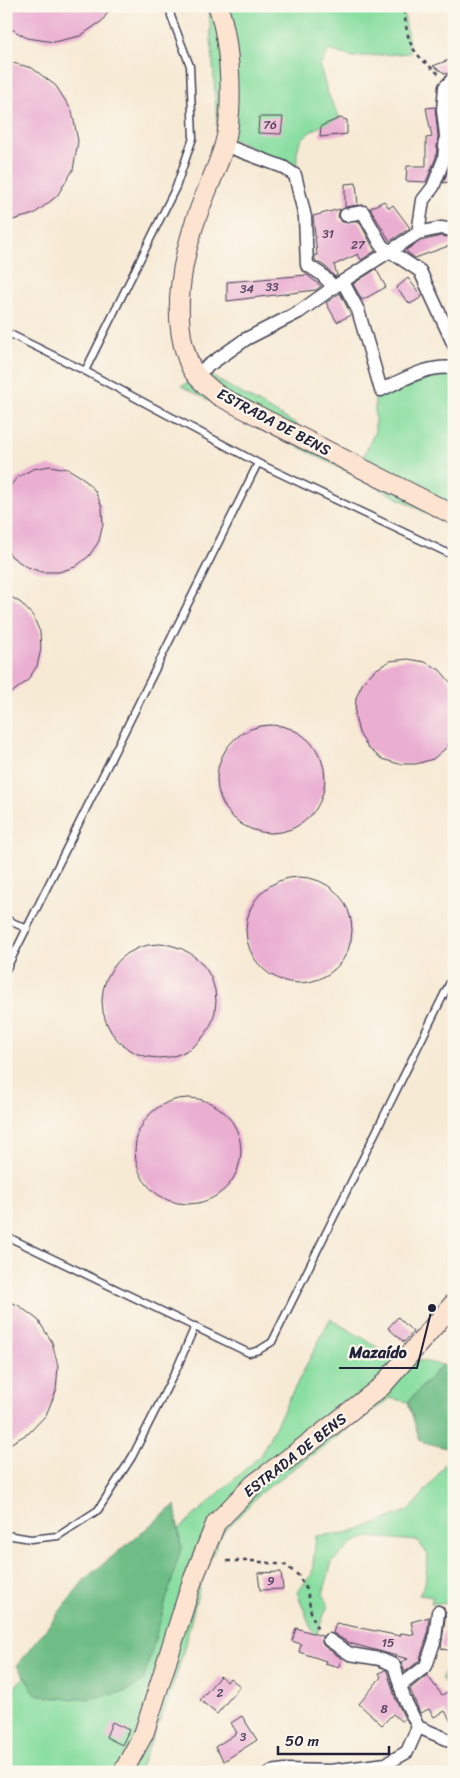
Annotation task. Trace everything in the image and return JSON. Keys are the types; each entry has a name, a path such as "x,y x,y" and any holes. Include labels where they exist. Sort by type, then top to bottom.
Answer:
{"street":[{"name":"ESTRADA DE BENS","path":"218,6 229,60 230,101 228,127 224,145 191,234 183,270 180,302 181,335 187,357 195,375 218,396 454,514"},
{"path":"418,234 423,200 433,187 444,159 446,136 442,110 445,87 451,80"},
{"path":"224,145 283,167 295,176 305,216 307,265 338,285 358,310 381,390 422,371 445,367 454,368"},
{"path":"346,215 363,212 382,246 420,271 454,345"},
{"path":"195,375 246,338 299,312 418,234 441,228 454,230"},
{"name":"ESTRADA DE BENS","path":"123,1772 144,1733 192,1582 216,1523 254,1484 382,1386 454,1303"},
{"path":"400,1686 426,1666 435,1639 438,1612"},
{"path":"329,1640 350,1654 380,1659 394,1666 404,1698 418,1727 454,1742"},
{"path":"271,1772 284,1770 330,1771 386,1764 407,1752 418,1727"}],"lane":[{"path":"85,370 176,187 192,138 190,66 171,16 170,6"},
{"path":"6,333 85,370 258,463 454,556"},
{"path":"6,970 258,463"},
{"path":"6,919 27,929"},
{"path":"6,1236 249,1353 259,1350 272,1342 454,974"},
{"path":"6,1535 31,1539 58,1536 98,1510 132,1458 177,1368 194,1326"}],"path":[{"path":"404,10 406,29 411,47 423,62 451,80"},
{"path":"227,1561 252,1561 285,1565 292,1570 298,1575 307,1590 311,1612 319,1634 329,1640"}],"green space":[{"path":"179,6 403,6 410,53 352,57 329,50 320,66 327,92 340,118 315,129 304,137 297,151 297,169 266,157 244,143 218,134 209,9 179,12"},
{"path":"454,372 454,527 181,386 209,375 308,431 363,458 375,431 375,394"},
{"path":"330,1319 386,1354 442,1365 408,1402 390,1398 260,1493 222,1534 202,1577 170,1696 138,1772 6,1772 6,1696 24,1677 36,1694 55,1698 86,1699 181,1548 178,1530 260,1456"},
{"path":"442,1365 454,1369 454,1450 420,1441 408,1402"},
{"path":"453,1450 454,1601 449,1604 431,1603 433,1597 419,1595 425,1584 428,1555 418,1541 369,1537 354,1542 332,1562 323,1594 328,1605 315,1638 297,1592 312,1574 316,1536 346,1533 378,1523 411,1509 438,1475"},
{"path":"175,1505 181,1548 143,1681 125,1692 86,1699 55,1698 36,1694 17,1666 85,1579"},
{"path":"454,1656 454,1694 449,1691 442,1679 448,1662"}],"building":[{"path":"6,6 112,6 102,21 80,36 54,42 27,38 6,26"},
{"path":"454,58 454,70 446,74 433,66"},
{"path":"6,61 32,68 56,86 72,111 78,141 73,170 57,196 34,214 6,222"},
{"path":"435,107 438,136 436,157 426,182 406,181 407,166 426,166 426,138 432,137 426,108"},
{"path":"259,117 283,117 281,134 258,133"},
{"path":"340,118 347,120 347,134 320,137 321,126"},
{"path":"454,152 454,181 443,183 452,162"},
{"path":"356,183 358,205 345,207 345,184"},
{"path":"384,201 389,208 393,205 410,228 390,241 370,208"},
{"path":"340,209 338,216 340,221 347,223 359,221 375,251 361,260 358,254 334,265 337,275 335,277 326,267 315,260 315,255 317,255 313,216"},
{"path":"441,236 454,238 454,244 415,258 406,250 421,241"},
{"path":"376,269 386,287 362,300 353,284"},
{"path":"307,275 321,286 316,290 227,301 227,282"},
{"path":"408,278 422,297 410,304 396,288"},
{"path":"340,293 351,315 337,322 326,303"},
{"path":"50,466 68,469 83,478 95,491 102,507 103,524 99,541 89,556 75,567 59,572 41,572 25,566 11,556 6,548 6,490 18,477 33,469"},
{"path":"6,594 21,603 33,616 40,632 41,649 37,666 27,681 6,697"},
{"path":"408,659 425,662 440,670 454,687 454,737 446,748 433,759 416,764 399,764 382,759 368,748 359,733 355,716 356,698 363,682 375,670 390,661"},
{"path":"271,725 292,729 309,741 321,758 325,779 321,800 309,817 292,829 271,833 250,829 233,817 221,800 217,779 221,758 233,741 250,729"},
{"path":"299,877 319,881 336,893 348,910 352,930 348,950 336,967 319,979 299,983 279,979 262,967 250,950 246,930 250,910 262,893 279,881"},
{"path":"159,944 181,949 199,961 211,979 216,1001 211,1023 199,1041 181,1053 159,1058 137,1053 119,1041 107,1023 102,1001 107,979 119,961 137,949"},
{"path":"188,1098 208,1102 225,1114 237,1131 241,1151 237,1171 225,1188 208,1200 188,1204 168,1200 151,1188 139,1171 135,1151 139,1131 151,1114 168,1102"},
{"path":"6,1301 18,1305 38,1320 52,1342 58,1366 56,1391 46,1415 29,1433 6,1446"},
{"path":"398,1317 413,1332 404,1342 388,1328"},
{"path":"281,1572 283,1589 260,1590 258,1573"},
{"path":"446,1612 454,1615 454,1635 450,1651 441,1648"},
{"path":"429,1617 427,1637 419,1661 405,1672 401,1662 408,1659 349,1643 333,1633 336,1623 400,1636 401,1633 414,1635 411,1622"},
{"path":"296,1628 322,1636 324,1646 341,1658 339,1667 299,1652 301,1644 292,1641"},
{"path":"385,1670 405,1719 401,1721 393,1714 382,1725 359,1704 381,1677 379,1673"},
{"path":"427,1675 442,1695 454,1688 454,1727 445,1711 434,1717 429,1709 420,1713 410,1689"},
{"path":"220,1676 227,1682 230,1678 240,1686 217,1714 200,1700"},
{"path":"242,1716 257,1740 224,1761 215,1747 237,1733 231,1723"},
{"path":"112,1722 129,1730 122,1745 106,1737"}],"place":[{"name":"Mazaído","path":"432,1308"}]}
